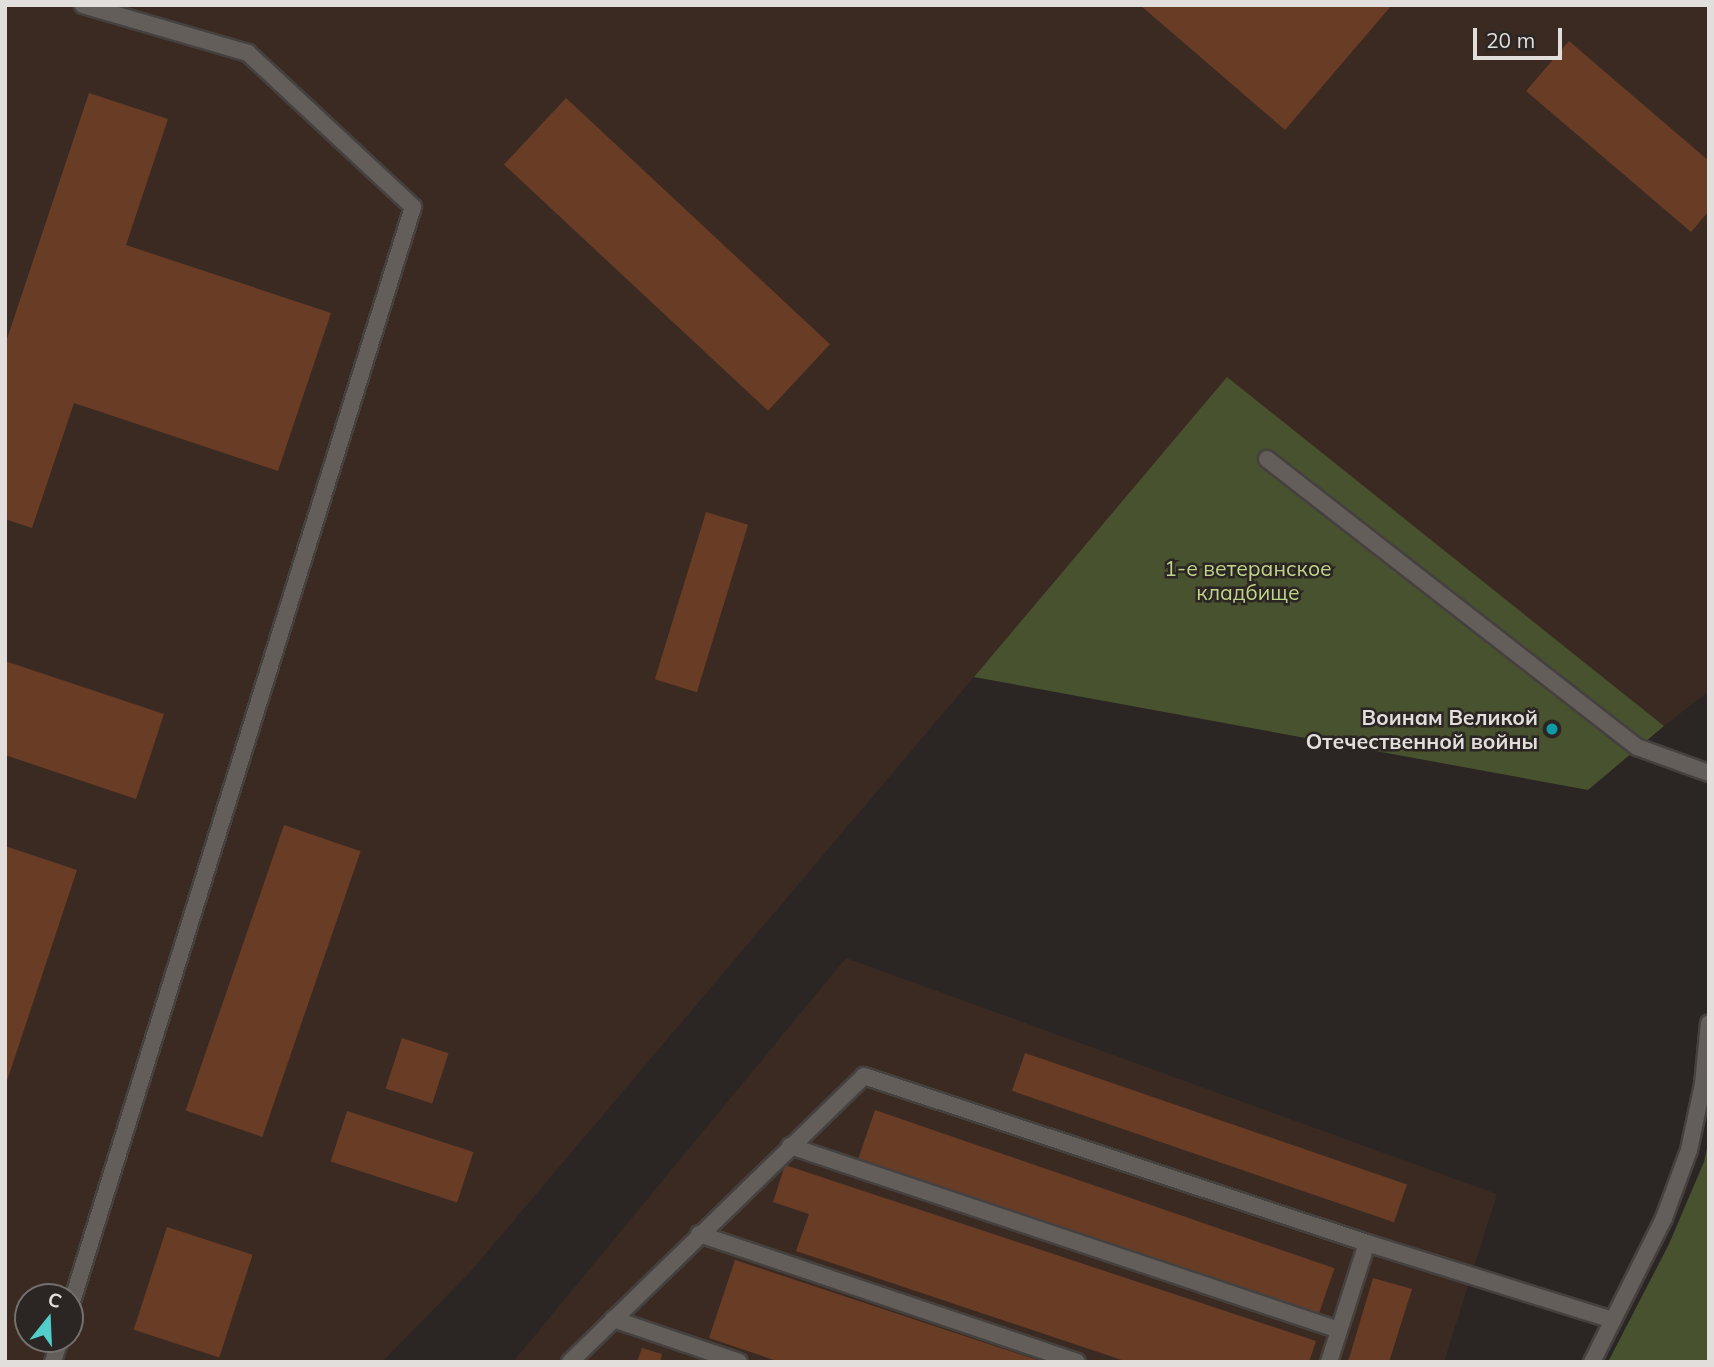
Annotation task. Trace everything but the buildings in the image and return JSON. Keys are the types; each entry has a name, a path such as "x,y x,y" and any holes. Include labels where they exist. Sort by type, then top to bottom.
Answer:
{"lane":[{"path":"78,1283 413,207 248,53 83,5"},
{"path":"1267,459 1637,747 1709,773"},
{"path":"1592,1362 1664,1218 1689,1150 1703,1084 1709,1023"},
{"path":"570,1362 864,1076 1367,1243 1612,1320"},
{"path":"790,1146 1339,1330"},
{"path":"699,1234 1077,1362"},
{"path":"1329,1362 1367,1243"},
{"path":"613,1319 739,1362"}],"shaded area":[{"path":"5,5 1709,5 1709,691 1664,726 1227,378 471,1271 382,1362 5,1362"},
{"path":"846,958 1497,1194 1444,1362 513,1362"}],"green space":[{"name":"1-е ветеранское кладбище","path":"1227,377 1664,726 1588,790 974,677"},
{"path":"1709,1139 1709,1362 1608,1362 1669,1244 1704,1162"}],"place":[{"name":"Воинам Великой Отечественной войны","path":"1552,729"}]}
